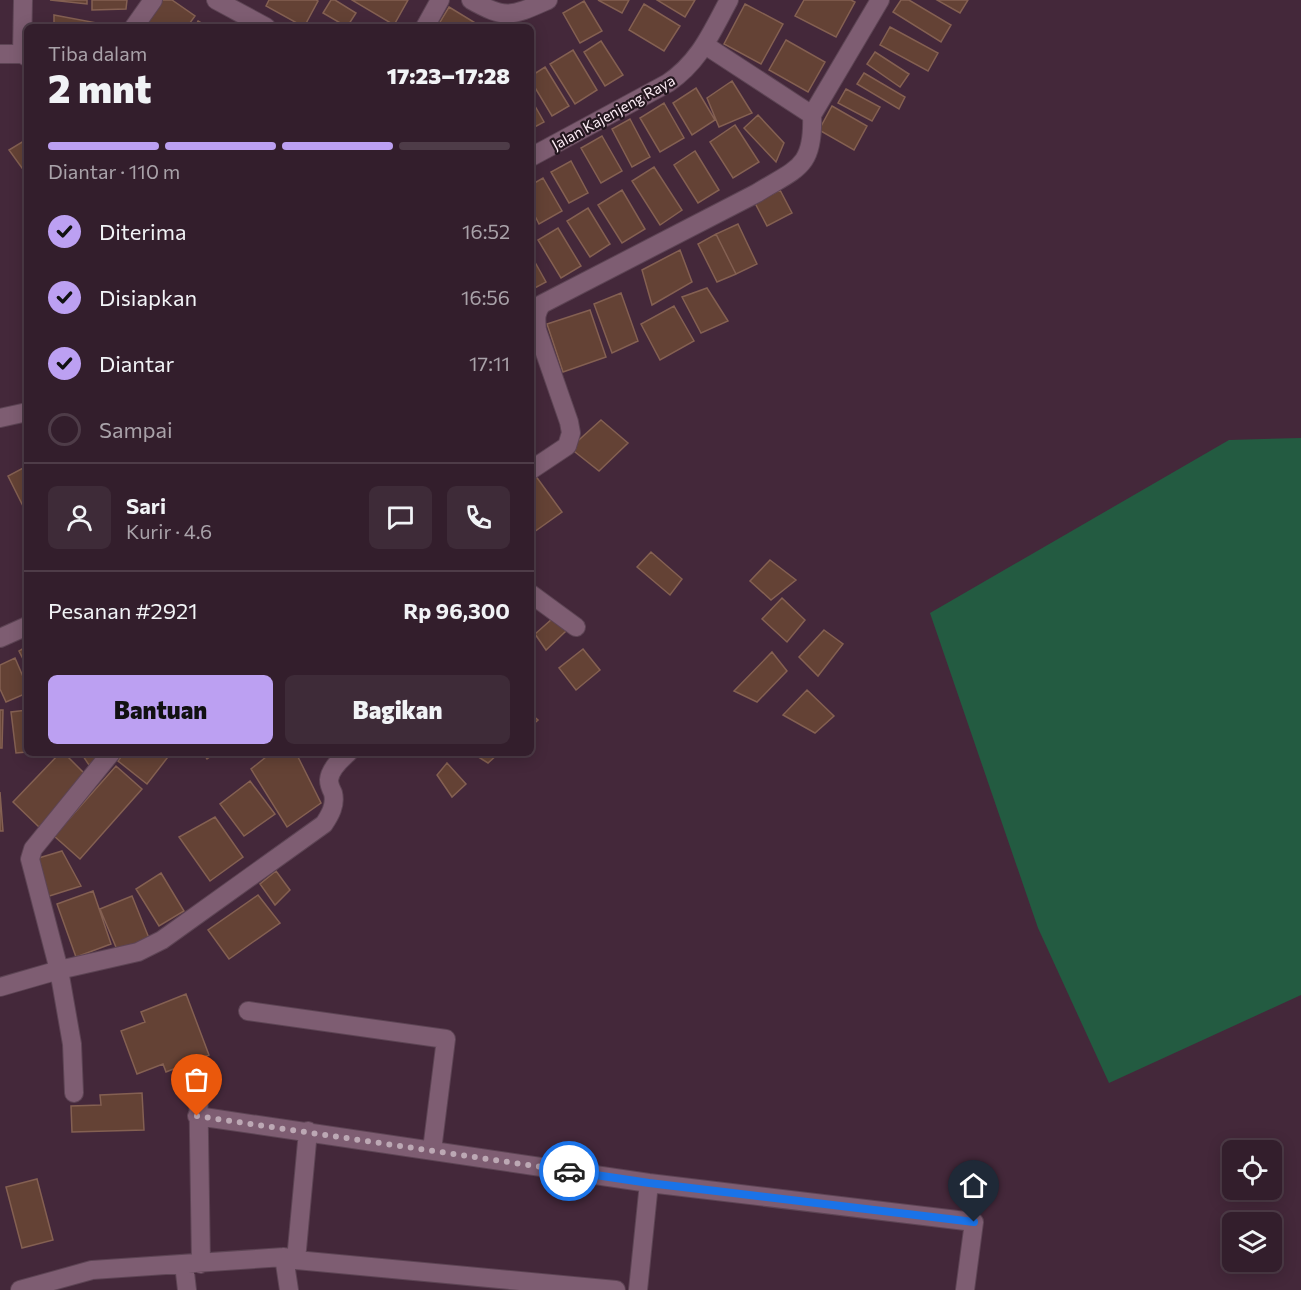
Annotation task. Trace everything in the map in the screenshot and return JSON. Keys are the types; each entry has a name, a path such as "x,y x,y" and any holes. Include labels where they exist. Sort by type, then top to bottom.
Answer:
{"street":[{"path":"23,0 24,28"},
{"path":"136,24 153,0"},
{"path":"216,0 260,24"},
{"path":"427,24 440,0"},
{"path":"471,0 501,15 520,12 548,0"},
{"name":"Jalan Kajenjeng Raya","path":"534,155 683,73 705,45 729,0"},
{"path":"534,468 567,446 571,434 570,422 537,330 538,309 542,304 757,194 800,165 810,152 813,130 812,115 880,0"},
{"path":"705,45 812,115"},
{"path":"0,54 24,56"},
{"path":"0,418 24,413"},
{"path":"534,596 576,627"},
{"path":"0,638 24,627"},
{"path":"74,1093 72,1044 59,970 30,863 31,853 109,756"},
{"path":"0,987 59,970 138,952 149,947 265,868 324,824 334,803 330,786 331,774 345,756"},
{"path":"248,1011 446,1039 432,1150"},
{"path":"187,1290 192,1264 198,1072"},
{"path":"197,1116 649,1183 974,1222 965,1290"},
{"path":"289,1290 290,1258 308,1131"},
{"path":"638,1290 649,1183"},
{"path":"20,1290 92,1270 290,1258 616,1290"}],"shaded area":[{"path":"1301,438 1301,995 1109,1083 1038,928 930,613 1229,440"}],"building":[{"path":"50,0 87,0 87,4"},
{"path":"92,0 127,0 126,9 92,10"},
{"path":"160,0 172,0 195,16 189,24 143,24"},
{"path":"269,0 318,1 306,24 299,24 266,6"},
{"path":"331,0 335,0 356,13 349,24 342,24 323,13"},
{"path":"352,0 408,0 395,24"},
{"path":"598,0 629,0 622,13"},
{"path":"657,0 695,0 685,17"},
{"path":"804,0 851,0 855,2 836,37 795,16"},
{"path":"901,0 909,0 951,25 941,42 893,12"},
{"path":"937,0 968,0 960,13"},
{"path":"584,1 602,31 580,43 563,13"},
{"path":"644,4 680,26 664,51 629,30"},
{"path":"745,4 783,24 761,64 724,44"},
{"path":"449,7 477,24 439,24"},
{"path":"54,15 97,23 97,24 54,24"},
{"path":"890,27 938,53 928,71 880,45"},
{"path":"786,40 825,62 808,92 769,70"},
{"path":"601,41 623,75 605,86 584,52"},
{"path":"573,50 597,90 575,104 550,64"},
{"path":"875,52 909,74 900,87 867,64"},
{"path":"545,67 569,106 552,116 534,86 534,74"},
{"path":"864,73 905,97 899,109 857,84"},
{"path":"732,81 752,113 719,127 707,98"},
{"path":"696,88 715,120 692,135 673,103"},
{"path":"846,89 880,107 872,121 838,103"},
{"path":"664,103 684,138 660,152 640,118"},
{"path":"534,104 544,122 534,127"},
{"path":"832,106 867,126 854,150 819,130"},
{"path":"758,115 784,143 776,162 744,128"},
{"path":"630,119 650,157 632,167 612,129"},
{"path":"735,125 759,162 733,178 710,142"},
{"path":"602,136 622,171 601,183 581,148"},
{"path":"24,141 24,171 9,150"},
{"path":"695,151 719,190 698,203 674,165"},
{"path":"571,161 588,193 569,203 551,172"},
{"path":"654,167 682,210 660,225 632,181"},
{"path":"543,178 562,211 539,224 534,214 534,183"},
{"path":"622,190 645,229 622,243 598,205"},
{"path":"780,190 792,213 767,226 755,203"},
{"path":"588,208 610,244 590,257 567,221"},
{"path":"738,224 757,264 736,274 716,234"},
{"path":"558,228 581,266 561,278 538,240"},
{"path":"716,234 736,274 717,282 698,244"},
{"path":"680,250 692,282 652,305 642,270"},
{"path":"534,260 546,282 534,288"},
{"path":"707,288 728,321 701,333 682,297"},
{"path":"621,293 638,341 612,353 594,304"},
{"path":"674,306 694,341 660,360 641,324"},
{"path":"590,310 606,357 563,372 547,324"},
{"path":"601,420 628,443 599,471 570,448"},
{"path":"24,468 24,506 23,506 8,476"},
{"path":"534,476 562,512 534,532"},
{"path":"651,552 682,579 670,595 637,567"},
{"path":"770,560 796,580 771,600 750,581"},
{"path":"782,598 805,620 787,642 762,619"},
{"path":"552,619 566,631 546,650 535,634"},
{"path":"824,630 843,644 818,676 799,657"},
{"path":"24,648 24,661 19,651"},
{"path":"583,649 600,670 576,690 559,668"},
{"path":"772,652 787,671 757,702 734,691"},
{"path":"15,658 24,679 24,694 6,702 0,689 0,665"},
{"path":"807,690 834,716 815,733 783,715"},
{"path":"0,710 3,710 2,748 0,748"},
{"path":"24,710 24,752 16,753 11,712"},
{"path":"57,756 67,756 87,776 39,827 13,802"},
{"path":"83,756 100,756 89,765"},
{"path":"122,756 169,756 147,784 118,761"},
{"path":"267,756 298,756 321,803 287,827 251,769"},
{"path":"477,756 496,756 488,763"},
{"path":"447,763 466,784 452,797 437,775"},
{"path":"116,766 142,789 80,859 54,836"},
{"path":"250,781 275,814 244,836 220,804"},
{"path":"0,792 3,831 0,831"},
{"path":"215,817 243,857 210,881 179,837"},
{"path":"62,851 81,886 43,898 32,860"},
{"path":"276,871 290,890 275,905 260,884"},
{"path":"161,873 184,911 159,926 136,889"},
{"path":"93,891 111,944 76,957 57,904"},
{"path":"258,895 280,923 229,959 208,930"},
{"path":"132,896 149,938 118,952 100,909"},
{"path":"186,994 209,1055 166,1072 163,1064 137,1074 121,1031 145,1022 141,1012"},
{"path":"142,1093 144,1130 72,1132 71,1106 101,1105 100,1095"},
{"path":"37,1179 53,1240 22,1248 6,1187"}],"way so far":[{"path":"197,1116 569,1171"}],"route":[{"path":"569,1171 649,1183 974,1222"}]}
